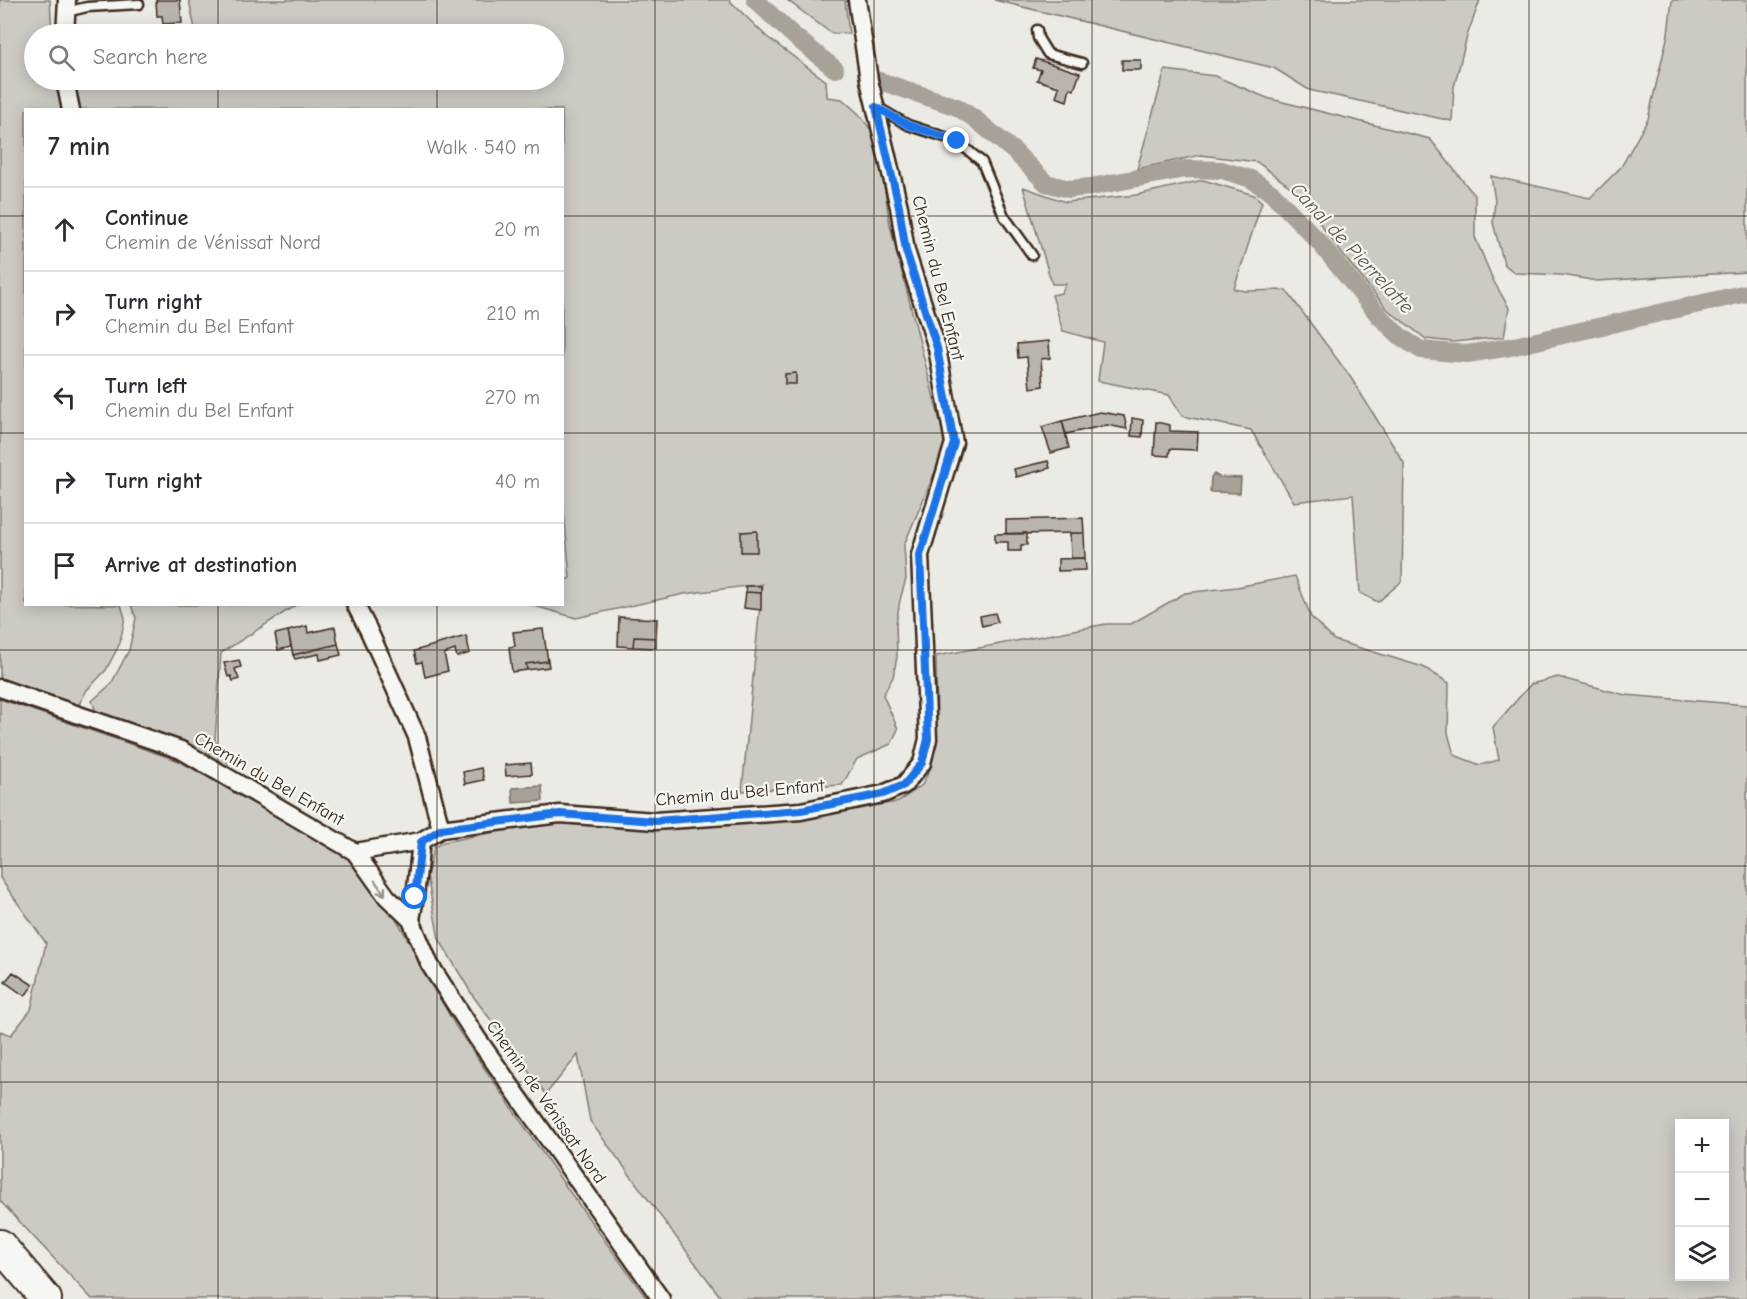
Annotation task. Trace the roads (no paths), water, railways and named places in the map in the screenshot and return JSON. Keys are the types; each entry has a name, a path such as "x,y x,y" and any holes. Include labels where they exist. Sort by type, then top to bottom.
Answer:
{"highway":[{"path":"0,1245 46,1299"}],"street":[{"name":"Chemin du Bel Enfant","path":"0,688 181,750 355,852 421,842 441,829 560,814 655,821 801,810 883,794 904,785 922,763 928,739 920,555 954,443 937,348 906,251 899,207 869,80 857,0"},
{"path":"65,24 66,6"},
{"path":"67,90 71,108"},
{"path":"356,606 417,737 441,829"},
{"path":"411,920 421,842"},
{"name":"Chemin de Vénissat Nord","path":"355,852 387,897 411,920 430,965 471,1029 661,1299"}],"lane":[{"path":"66,6 139,4"},
{"path":"1037,30 1038,39 1048,54 1082,63"},
{"path":"876,107 908,125 957,141 982,162 1004,216 1032,255"}],"waterway":[{"name":"Canal de Pierrelatte","path":"755,0 835,69"},
{"name":"Canal de Pierrelatte","path":"880,81 957,107 1015,152 1046,183 1069,189 1091,187 1185,169 1222,170 1251,179 1273,194 1319,242 1380,317 1401,337 1421,350 1467,354 1510,347 1747,293"}]}
